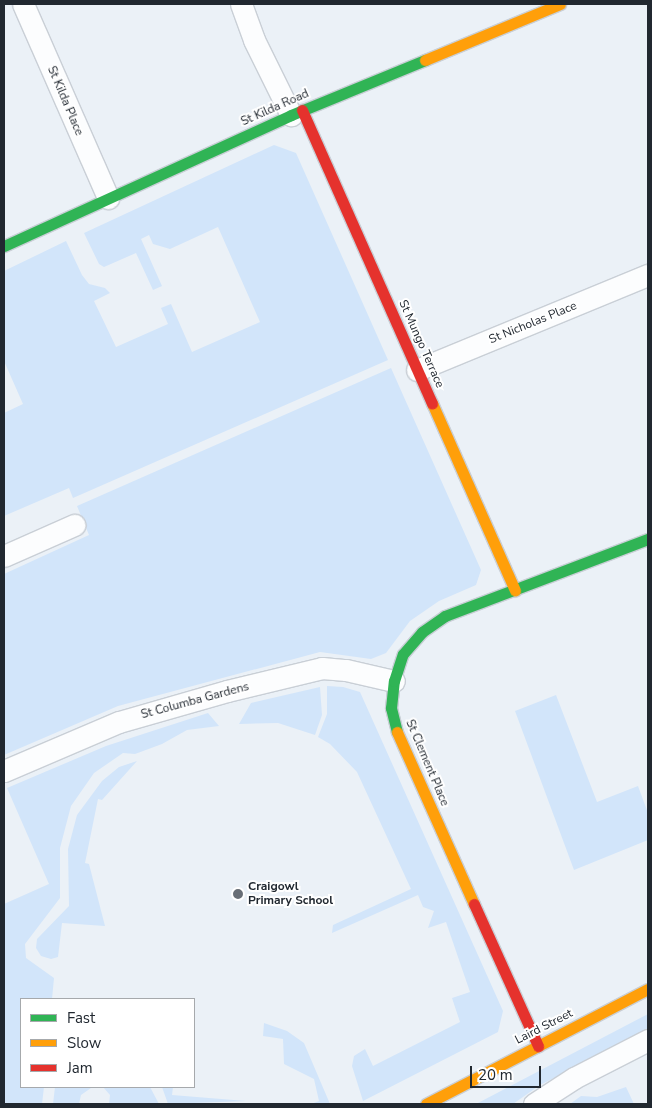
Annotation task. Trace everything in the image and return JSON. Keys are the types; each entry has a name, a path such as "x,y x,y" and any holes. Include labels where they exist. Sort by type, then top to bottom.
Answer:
{"street":[{"name":"St Kilda Place","path":"23,4 108,198"},
{"path":"241,4 254,40 297,113"},
{"name":"St Kilda Road","path":"4,246 297,113 560,4"},
{"name":"St Mungo Terrace","path":"297,113 417,370 515,590"},
{"name":"St Nicholas Place","path":"417,370 648,275"},
{"path":"4,556 74,525"},
{"name":"St Clement Place","path":"538,1046 398,735 391,708 394,681 403,654 422,632 445,616 648,539"},
{"name":"St Columba Gardens","path":"4,770 120,722 322,668 346,670 394,681"},
{"name":"Laird Street","path":"426,1104 648,989"},
{"path":"534,1104 574,1078 648,1040"}],"shaded area":[{"path":"274,145 296,153 388,360 73,498 69,488 4,516 4,413 23,404 4,361 4,271 66,241 82,275 89,284 105,288 110,293 94,301 116,347 168,324 161,308 171,304 192,352 260,322 218,227 170,249 153,244 149,235 141,239 162,286 153,290 136,253 104,267 99,264 84,233"},
{"path":"391,368 481,570 476,585 439,601 410,621 386,653 371,659 320,652 118,706 4,755 4,574 89,535 77,506"},
{"path":"327,686 343,687 360,692 503,1011 498,1032 363,1101 352,1066 354,1056 365,1049 373,1066 460,1022 452,998 470,992 446,922 428,928 434,911 423,907 418,895 332,933 333,925 411,889 357,772 330,744 318,737 327,714"},
{"path":"320,687 322,715 315,735 278,723 239,724 251,703"},
{"path":"556,695 597,802 638,786 648,813 648,840 574,870 515,711"},
{"path":"208,713 219,726 187,730 162,744 135,754 123,753 94,773 71,806 60,848 60,898 25,944 26,958 54,978 52,998 20,998 20,1088 44,1088 42,1104 4,1104 4,904 49,884 7,788 106,746"},
{"path":"137,761 102,800 98,799 85,863 89,864 105,926 62,923 58,957 51,959 41,956 36,948 37,939 69,906 68,849 77,815 102,781 119,767"},
{"path":"648,1014 648,1031 540,1085 513,1104 476,1104"},
{"path":"264,1023 287,1031 304,1043 330,1104 311,1104 319,1101 314,1079 284,1064 283,1039 263,1036"},
{"path":"626,1087 634,1104 570,1104 581,1096 597,1097"},
{"path":"55,1088 91,1088 81,1095 79,1104 53,1104"},
{"path":"104,1088 151,1088 159,1104 109,1104 110,1095"},
{"path":"162,1088 173,1088 172,1095 246,1101 168,1104"}],"traffic: fast":[{"path":"4,246 291,115 425,60"},
{"path":"397,732 391,708 394,681 403,654 422,632 445,616 648,539"}],"traffic: slow":[{"path":"425,60 560,4"},
{"path":"432,403 515,590"},
{"path":"397,732 474,904"},
{"path":"426,1104 648,989"}],"traffic: jam":[{"path":"302,110 432,403"},
{"path":"474,904 538,1046"}],"place":[{"name":"Craigowl Primary School","path":"238,894"}]}
